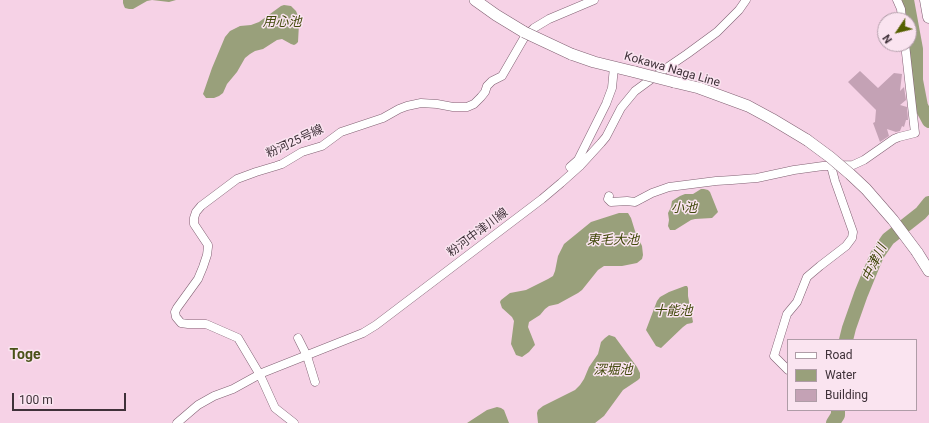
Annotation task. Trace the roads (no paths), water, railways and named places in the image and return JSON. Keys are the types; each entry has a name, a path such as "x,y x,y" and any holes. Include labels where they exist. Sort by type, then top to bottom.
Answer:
{"main road":[{"name":"Kokawa Naga Line","path":"475,0 496,16 524,32 571,54 594,62 699,88 748,106 772,119 807,140 830,157 866,189 894,220 929,271"},
{"path":"926,0 929,17"}],"street":[{"name":"粉河25号線","path":"260,375 238,338 206,324 188,324 181,322 176,317 175,312 177,308 198,280 207,254 208,245 194,224 196,212 201,206 237,179 276,166 302,152 322,146 341,132 383,118 407,106 421,103 453,107 467,107 474,104 485,92 492,81 502,76 524,38 534,28 549,19 594,0"},
{"name":"粉河中津川線","path":"177,423 207,399 309,354 363,334 376,326 562,182 580,166 606,137 621,108 635,91 717,32 739,10 746,0"},
{"path":"897,0 901,12"},
{"path":"609,196 608,199 611,202 635,202 652,193 669,187 757,178 794,170 823,166 853,165 867,159 899,137 915,132 906,52"},
{"path":"562,182 560,178 578,160 606,104 612,88 614,67"},
{"path":"787,369 774,356 787,314 797,302 807,277 846,246 852,238 854,232 831,166"},
{"path":"298,338 306,356 314,382"},
{"path":"260,375 275,408 294,423"}],"water":[{"path":"123,0 152,0 147,1 133,9 129,9 125,8"},
{"path":"152,0 176,0 169,2"},
{"name":"用心池","path":"284,5 291,6 296,11 298,16 298,42 294,45 282,39 277,40 263,49 250,54 245,58 237,72 227,84 223,93 214,98 206,98 203,94 212,68 225,37 230,31 240,26 251,25 259,22"},
{"name":"小池","path":"701,189 708,190 710,192 718,212 712,218 691,220 675,230 670,230 668,226 668,213 672,201 685,194 693,194"},
{"name":"東毛大池","path":"619,213 628,213 631,218 642,246 642,259 637,263 622,266 604,266 598,270 578,293 545,309 540,315 529,322 528,327 535,345 522,357 516,355 511,344 514,321 512,317 502,308 500,302 501,300 510,293 526,290 553,276 558,256 564,244 591,222"},
{"name":"十能池","path":"685,286 688,288 693,322 683,327 661,348 656,346 646,330 657,301 660,297 669,292"},
{"name":"深堀池","path":"609,335 615,337 637,367 640,373 640,378 623,390 604,416 595,423 538,423 538,410 575,390 580,385 589,367 598,354 601,342"},
{"path":"497,407 504,410 509,423 467,423 487,410"}],"waterway":[{"name":"中津川","path":"907,0 916,49 916,80 921,106 929,121"},
{"name":"中津川","path":"846,339 861,294 877,255 888,239 921,213 929,203"},
{"name":"中津川","path":"833,423 838,415 838,411"}],"district":[{"name":"Toge","path":"25,355"}]}
